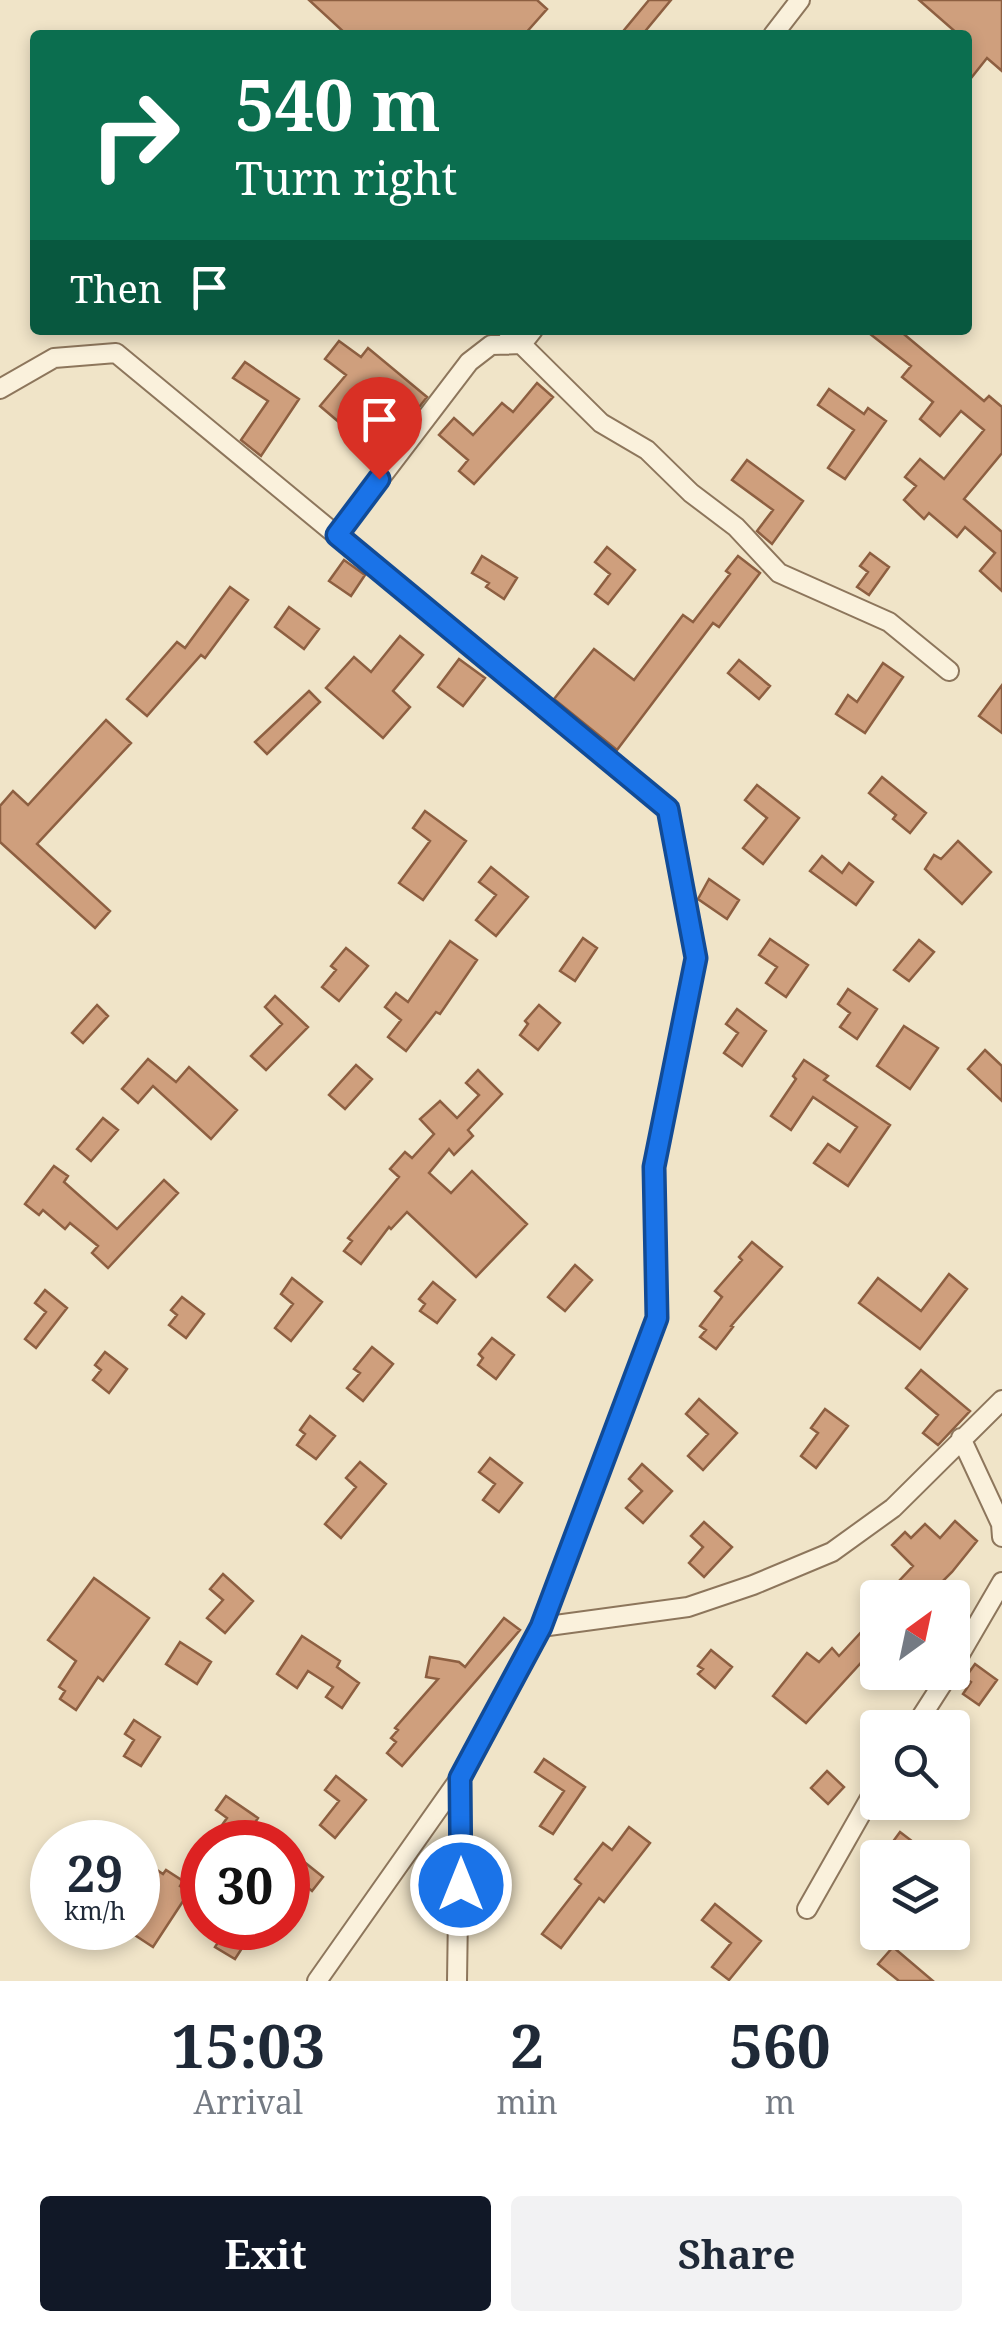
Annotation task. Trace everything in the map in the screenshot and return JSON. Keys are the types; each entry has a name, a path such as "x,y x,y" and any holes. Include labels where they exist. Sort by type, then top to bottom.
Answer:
{"street":[{"path":"776,30 796,2"},
{"path":"337,535 468,362 491,344 528,337 601,423 647,450 691,493 736,527 779,573 889,622 949,672"},
{"path":"0,388 54,358 116,353 668,809 696,958 654,1167 657,1318 541,1627 460,1778 316,1981"},
{"path":"541,1627 688,1607 832,1552 893,1508 1002,1400"},
{"path":"961,1438 1001,1524 1002,1538"},
{"path":"970,1637 1002,1582"},
{"path":"458,1981 460,1778"},
{"path":"807,1909 860,1816"}],"building":[{"path":"309,0 537,0 547,9 528,30 342,30"},
{"path":"649,0 671,0 646,30 624,30"},
{"path":"919,0 1002,0 1002,71 987,58 972,77 972,30 953,30"},
{"path":"871,335 905,335 984,401 989,396 1002,407 1002,453 964,499 1002,532 1002,591 980,571 995,553 965,527 957,537 929,513 924,519 904,500 916,486 905,477 920,459 944,479 984,430 961,411 940,436 920,419 933,402 902,377 911,366"},
{"path":"339,341 361,357 368,348 427,397 380,457 320,406 346,375 325,359"},
{"path":"245,362 299,399 261,456 241,440 268,401 233,378"},
{"path":"537,383 553,397 474,484 459,471 468,460 439,435 454,418 473,435 502,403 513,412"},
{"path":"829,389 864,414 868,408 886,421 845,479 828,468 854,430 818,405"},
{"path":"747,460 803,501 772,544 757,531 773,510 732,480"},
{"path":"607,547 635,570 608,604 595,594 610,574 595,562"},
{"path":"870,553 889,567 869,595 857,587 868,572 860,566"},
{"path":"482,556 517,578 504,599 472,573"},
{"path":"738,556 760,573 719,627 713,623 617,750 554,699 594,649 634,680 683,615 693,622 730,574 726,571"},
{"path":"344,560 365,575 351,596 329,581"},
{"path":"230,587 248,600 205,658 201,655 147,716 127,699 177,642 185,648"},
{"path":"289,607 319,629 304,649 275,627"},
{"path":"400,636 423,655 393,691 410,707 383,738 326,688 354,657 371,672"},
{"path":"459,659 485,678 463,706 438,687"},
{"path":"739,660 770,686 759,699 728,673"},
{"path":"883,663 903,677 865,733 836,714 848,695 857,702"},
{"path":"1002,685 1002,733 979,716"},
{"path":"309,691 320,702 267,754 255,742"},
{"path":"106,720 131,743 37,844 110,911 95,928 0,842 0,806 13,791 28,805"},
{"path":"882,777 926,813 910,833 893,819 896,815 869,793"},
{"path":"757,785 799,818 763,864 743,848 767,818 745,800"},
{"path":"425,811 466,841 423,900 399,883 430,841 413,828"},
{"path":"958,841 991,872 962,904 925,869 934,855 941,859"},
{"path":"822,856 842,873 849,863 873,882 856,905 810,871"},
{"path":"491,867 528,897 496,936 476,920 496,895 479,882"},
{"path":"709,879 739,900 727,919 698,899"},
{"path":"583,938 597,948 575,981 560,971"},
{"path":"770,939 808,965 786,997 766,983 777,967 759,955"},
{"path":"919,940 934,952 909,981 894,970"},
{"path":"450,941 477,960 440,1014 436,1012 406,1051 388,1037 401,1020 385,1007 396,993 408,1002"},
{"path":"346,948 368,966 339,1001 322,987 336,970 331,966"},
{"path":"848,989 877,1009 857,1039 840,1027 850,1013 838,1004"},
{"path":"275,996 308,1027 266,1070 251,1056 282,1024 265,1007"},
{"path":"97,1005 108,1016 83,1043 72,1033"},
{"path":"539,1005 560,1023 538,1050 520,1035 528,1024 525,1021"},
{"path":"737,1009 766,1031 742,1066 724,1053 738,1033 726,1024"},
{"path":"904,1026 938,1048 910,1089 877,1066"},
{"path":"985,1050 1002,1066 1002,1101 968,1069"},
{"path":"148,1059 176,1082 189,1067 237,1110 211,1139 153,1086 138,1103 122,1089"},
{"path":"804,1060 828,1076 824,1080 890,1125 848,1186 814,1163 828,1144 840,1152 857,1127 813,1097 791,1130 771,1116"},
{"path":"356,1065 372,1079 345,1109 329,1095"},
{"path":"478,1070 502,1094 468,1130 473,1136 454,1155 449,1149 429,1173 451,1193 472,1171 527,1224 476,1277 407,1212 389,1227 361,1264 344,1251 352,1241 348,1238 399,1177 390,1169 405,1152 412,1158 434,1134 420,1119 440,1101 457,1118 479,1095 466,1083"},
{"path":"103,1118 118,1130 91,1161 77,1149"},
{"path":"54,1166 68,1176 64,1182 117,1229 164,1180 178,1193 108,1268 92,1253 98,1246 70,1223 65,1229 43,1210 39,1215 25,1204"},
{"path":"752,1242 782,1267 716,1349 700,1337 706,1330 700,1326 722,1297 715,1291"},
{"path":"575,1265 592,1280 565,1311 548,1297"},
{"path":"949,1274 967,1289 920,1349 859,1303 878,1278 921,1311"},
{"path":"292,1278 322,1302 291,1341 275,1328 293,1304 281,1294"},
{"path":"433,1282 455,1300 437,1323 420,1311 425,1304 419,1299"},
{"path":"45,1290 67,1308 36,1348 25,1339 46,1312 35,1303"},
{"path":"182,1297 204,1314 186,1338 169,1325 177,1315 171,1310"},
{"path":"492,1338 514,1355 496,1379 478,1365 483,1358 479,1354"},
{"path":"372,1347 393,1364 363,1401 347,1388 360,1373 354,1369"},
{"path":"105,1352 127,1369 109,1393 93,1380 101,1370 95,1365"},
{"path":"921,1370 970,1411 938,1445 923,1433 938,1415 906,1388"},
{"path":"699,1399 737,1433 703,1470 688,1456 708,1434 686,1414"},
{"path":"825,1409 848,1426 816,1468 801,1456 818,1433 811,1428"},
{"path":"310,1416 335,1436 316,1459 297,1445 305,1434 300,1430"},
{"path":"490,1458 522,1483 499,1512 483,1500 495,1484 479,1472"},
{"path":"360,1462 386,1484 341,1538 325,1524 356,1487 346,1478"},
{"path":"642,1464 672,1491 643,1523 626,1508 642,1491 629,1479"},
{"path":"955,1521 977,1541 944,1580 900,1580 913,1566 892,1545 905,1532 911,1538 925,1524 940,1538"},
{"path":"704,1522 732,1547 704,1577 689,1563 703,1547 691,1536"},
{"path":"223,1574 253,1601 225,1633 207,1618 223,1600 210,1589"},
{"path":"94,1578 149,1618 103,1681 98,1677 76,1710 60,1699 65,1691 59,1687 76,1661 48,1640"},
{"path":"504,1618 520,1630 402,1766 387,1753 396,1742 391,1738 398,1730 395,1728 438,1679 426,1677 430,1657 459,1662 465,1667"},
{"path":"860,1633 860,1664 806,1723 773,1696 807,1653 819,1662 832,1648 839,1656"},
{"path":"302,1636 340,1661 337,1667 359,1683 342,1708 326,1697 333,1687 308,1671 297,1688 277,1674"},
{"path":"180,1642 211,1662 197,1684 166,1664"},
{"path":"711,1650 732,1667 715,1688 698,1674 703,1669 698,1666"},
{"path":"975,1664 997,1680 979,1705 963,1694 970,1690 970,1671"},
{"path":"134,1720 160,1737 141,1766 124,1756 134,1740 125,1734"},
{"path":"544,1759 585,1787 553,1834 540,1826 564,1791 535,1772"},
{"path":"827,1771 844,1787 828,1804 811,1788"},
{"path":"336,1776 366,1800 335,1838 320,1825 339,1801 325,1790"},
{"path":"226,1796 258,1818 226,1820 216,1810"},
{"path":"629,1827 650,1843 604,1902 599,1898 561,1948 542,1934 581,1884 575,1879 603,1843 612,1850"},
{"path":"900,1832 910,1840 894,1840"},
{"path":"310,1867 323,1877 310,1889"},
{"path":"166,1870 180,1879 180,1906 160,1936 160,1872"},
{"path":"715,1904 761,1941 729,1980 712,1967 731,1943 702,1920"},
{"path":"220,1950 241,1950 235,1959"},
{"path":"890,1950 897,1950 933,1981 899,1981 878,1964"}],"route":[{"path":"379,479 337,535 668,809 696,958 654,1167 657,1318 541,1627 460,1778 461,1885"}]}
